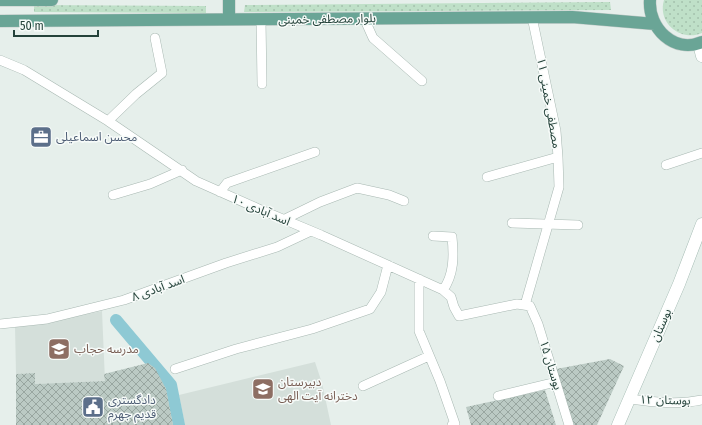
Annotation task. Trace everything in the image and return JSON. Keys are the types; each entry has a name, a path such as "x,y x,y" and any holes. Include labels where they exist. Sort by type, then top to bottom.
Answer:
{"main road":[{"path":"0,14 0,0 52,0"},
{"path":"229,0 229,19"},
{"path":"650,0 650,13 654,24 663,35 674,42 686,45 701,43 702,56"},
{"name":"بلوار مصطفی خمینی","path":"0,21 572,17 654,24"},
{"name":"بوستان","path":"618,425 679,284 702,224"}],"street":[{"name":"مصطفی خمینی ۱۱","path":"528,306 547,225 559,186 556,131 532,17"},
{"path":"364,18 373,38 422,81"},
{"path":"261,20 262,84"},
{"path":"108,121 136,94 162,73 155,38"},
{"name":"اسد آبادی ۱۰","path":"0,60 24,70 108,121 196,180 220,192 444,290"},
{"path":"220,192 227,183 315,152"},
{"path":"666,165 702,153"},
{"path":"487,177 558,157"},
{"path":"113,195 150,184 182,170"},
{"path":"284,220 320,202 357,188 389,195 404,201"},
{"path":"512,223 578,225"},
{"name":"اسد آبادی ۸","path":"0,324 47,319 124,300 226,262 277,247 310,231"},
{"path":"433,236 452,238 454,256 450,281 444,290 451,297 459,316 517,304 528,306"},
{"path":"175,369 312,329 370,309 381,292 388,265"},
{"path":"419,280 419,332 440,381 455,424 452,425"},
{"name":"بوستان ۱۵","path":"528,306 538,324 569,425"},
{"path":"363,386 429,356"},
{"path":"498,396 556,382"},
{"name":"۱۲ بوستان","path":"629,399 648,402 689,403 702,400"}],"shaded area":[{"name":"مدرسه حجاب","path":"102,311 105,381 35,384 35,373 16,374 15,326 29,326"},
{"name":"دبیرستان دخترانه آیت الهی","path":"315,362 322,383 331,425 185,425 179,395"}],"green space":[{"path":"664,0 702,0 702,33 686,35 679,33 672,28 667,23 664,16"},
{"path":"610,2 611,10 244,12 245,5"},
{"path":"34,5 206,6 206,13 34,12"}],"building":[{"path":"610,359 624,366 597,425 573,425 556,369"},
{"name":"دادگستری قدیم جهرم","path":"148,363 155,368 166,389 173,425 16,425 16,374 35,373 35,384 105,381 104,374"},
{"path":"545,390 556,425 471,425 466,407"}],"waterway":[{"path":"116,320 171,385 179,425"}],"place":[{"name":"محسن اسماعیلی","path":"41,137"},
{"name":"مدرسه حجاب","path":"59,349"},
{"name":"دبیرستان دخترانه آیت الهی","path":"263,389"},
{"name":"دادگستری قدیم جهرم","path":"93,407"}]}
